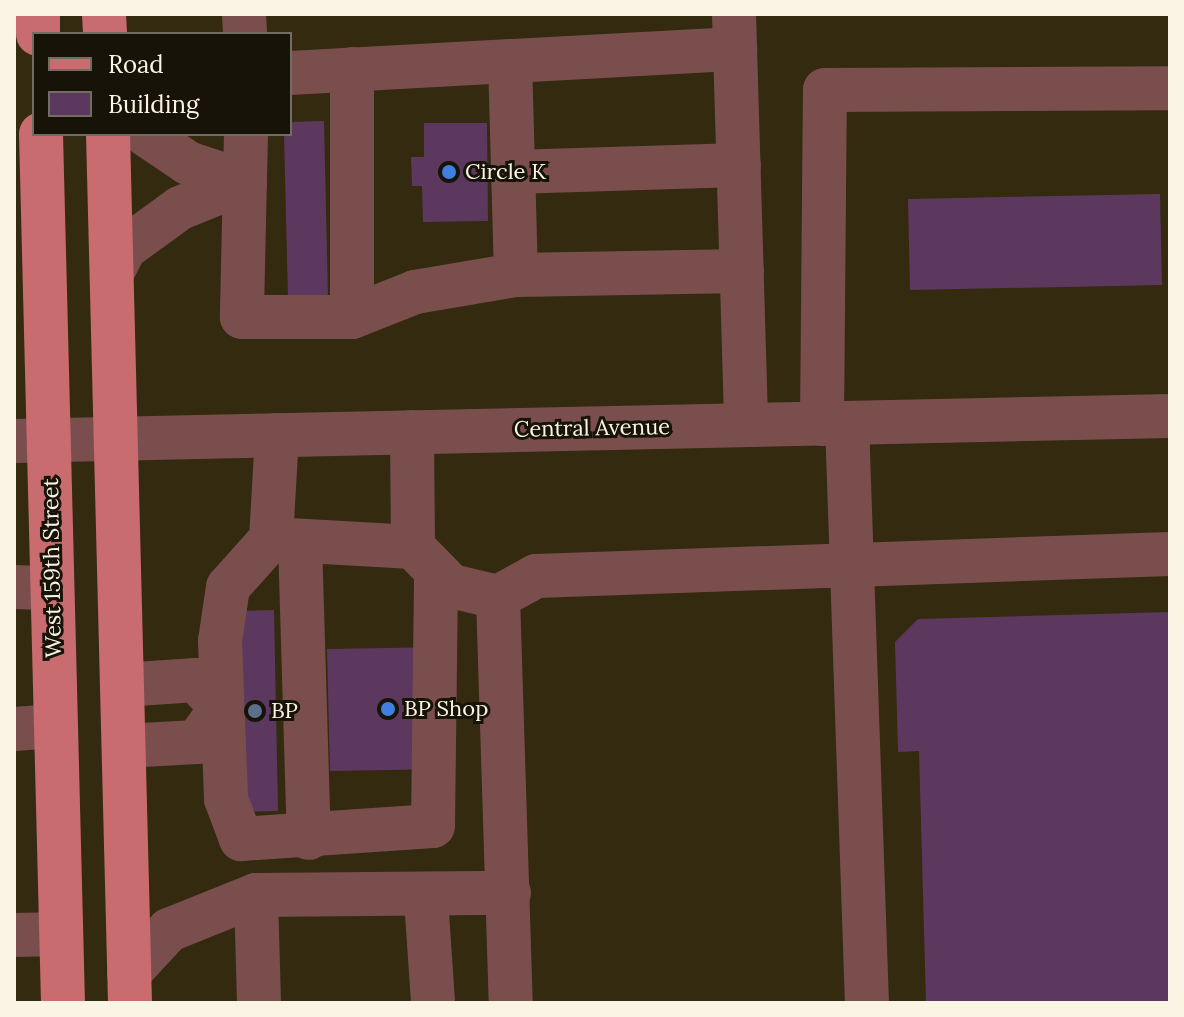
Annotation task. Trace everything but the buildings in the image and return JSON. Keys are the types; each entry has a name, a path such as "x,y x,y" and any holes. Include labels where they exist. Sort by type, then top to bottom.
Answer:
{"main road":[{"name":"West 159th Street","path":"41,136 31,441 35,728 61,934 63,1003"},
{"path":"108,136 130,988"}],"street":[{"path":"292,73 510,61 735,31 746,425"},
{"path":"510,61 516,275"},
{"path":"352,69 352,317"},
{"path":"867,1003 851,560 834,423 825,90 1170,88"},
{"path":"148,136 188,163 245,182"},
{"path":"246,136 242,317 352,317 415,292 516,275 742,271"},
{"path":"513,172 739,165"},
{"path":"112,273 125,248 180,208 245,182"},
{"name":"Central Avenue","path":"31,441 1170,416"},
{"path":"412,432 425,559 433,826 309,838 241,839 226,799 221,708 228,587 286,540 425,559 451,586 498,597 536,576 851,560 1170,554"},
{"path":"277,435 309,838"},
{"path":"498,597 511,1003"},
{"path":"122,685 196,680 221,708"},
{"path":"124,746 197,742 221,708"},
{"path":"130,988 169,930 256,895 426,899 509,893"},
{"path":"256,895 259,1003"},
{"path":"426,899 433,1003"},
{"path":"14,935 61,934"}],"place":[{"name":"Circle K","path":"449,172"},
{"name":"BP Shop","path":"388,709"},
{"name":"BP","path":"255,711"}]}
